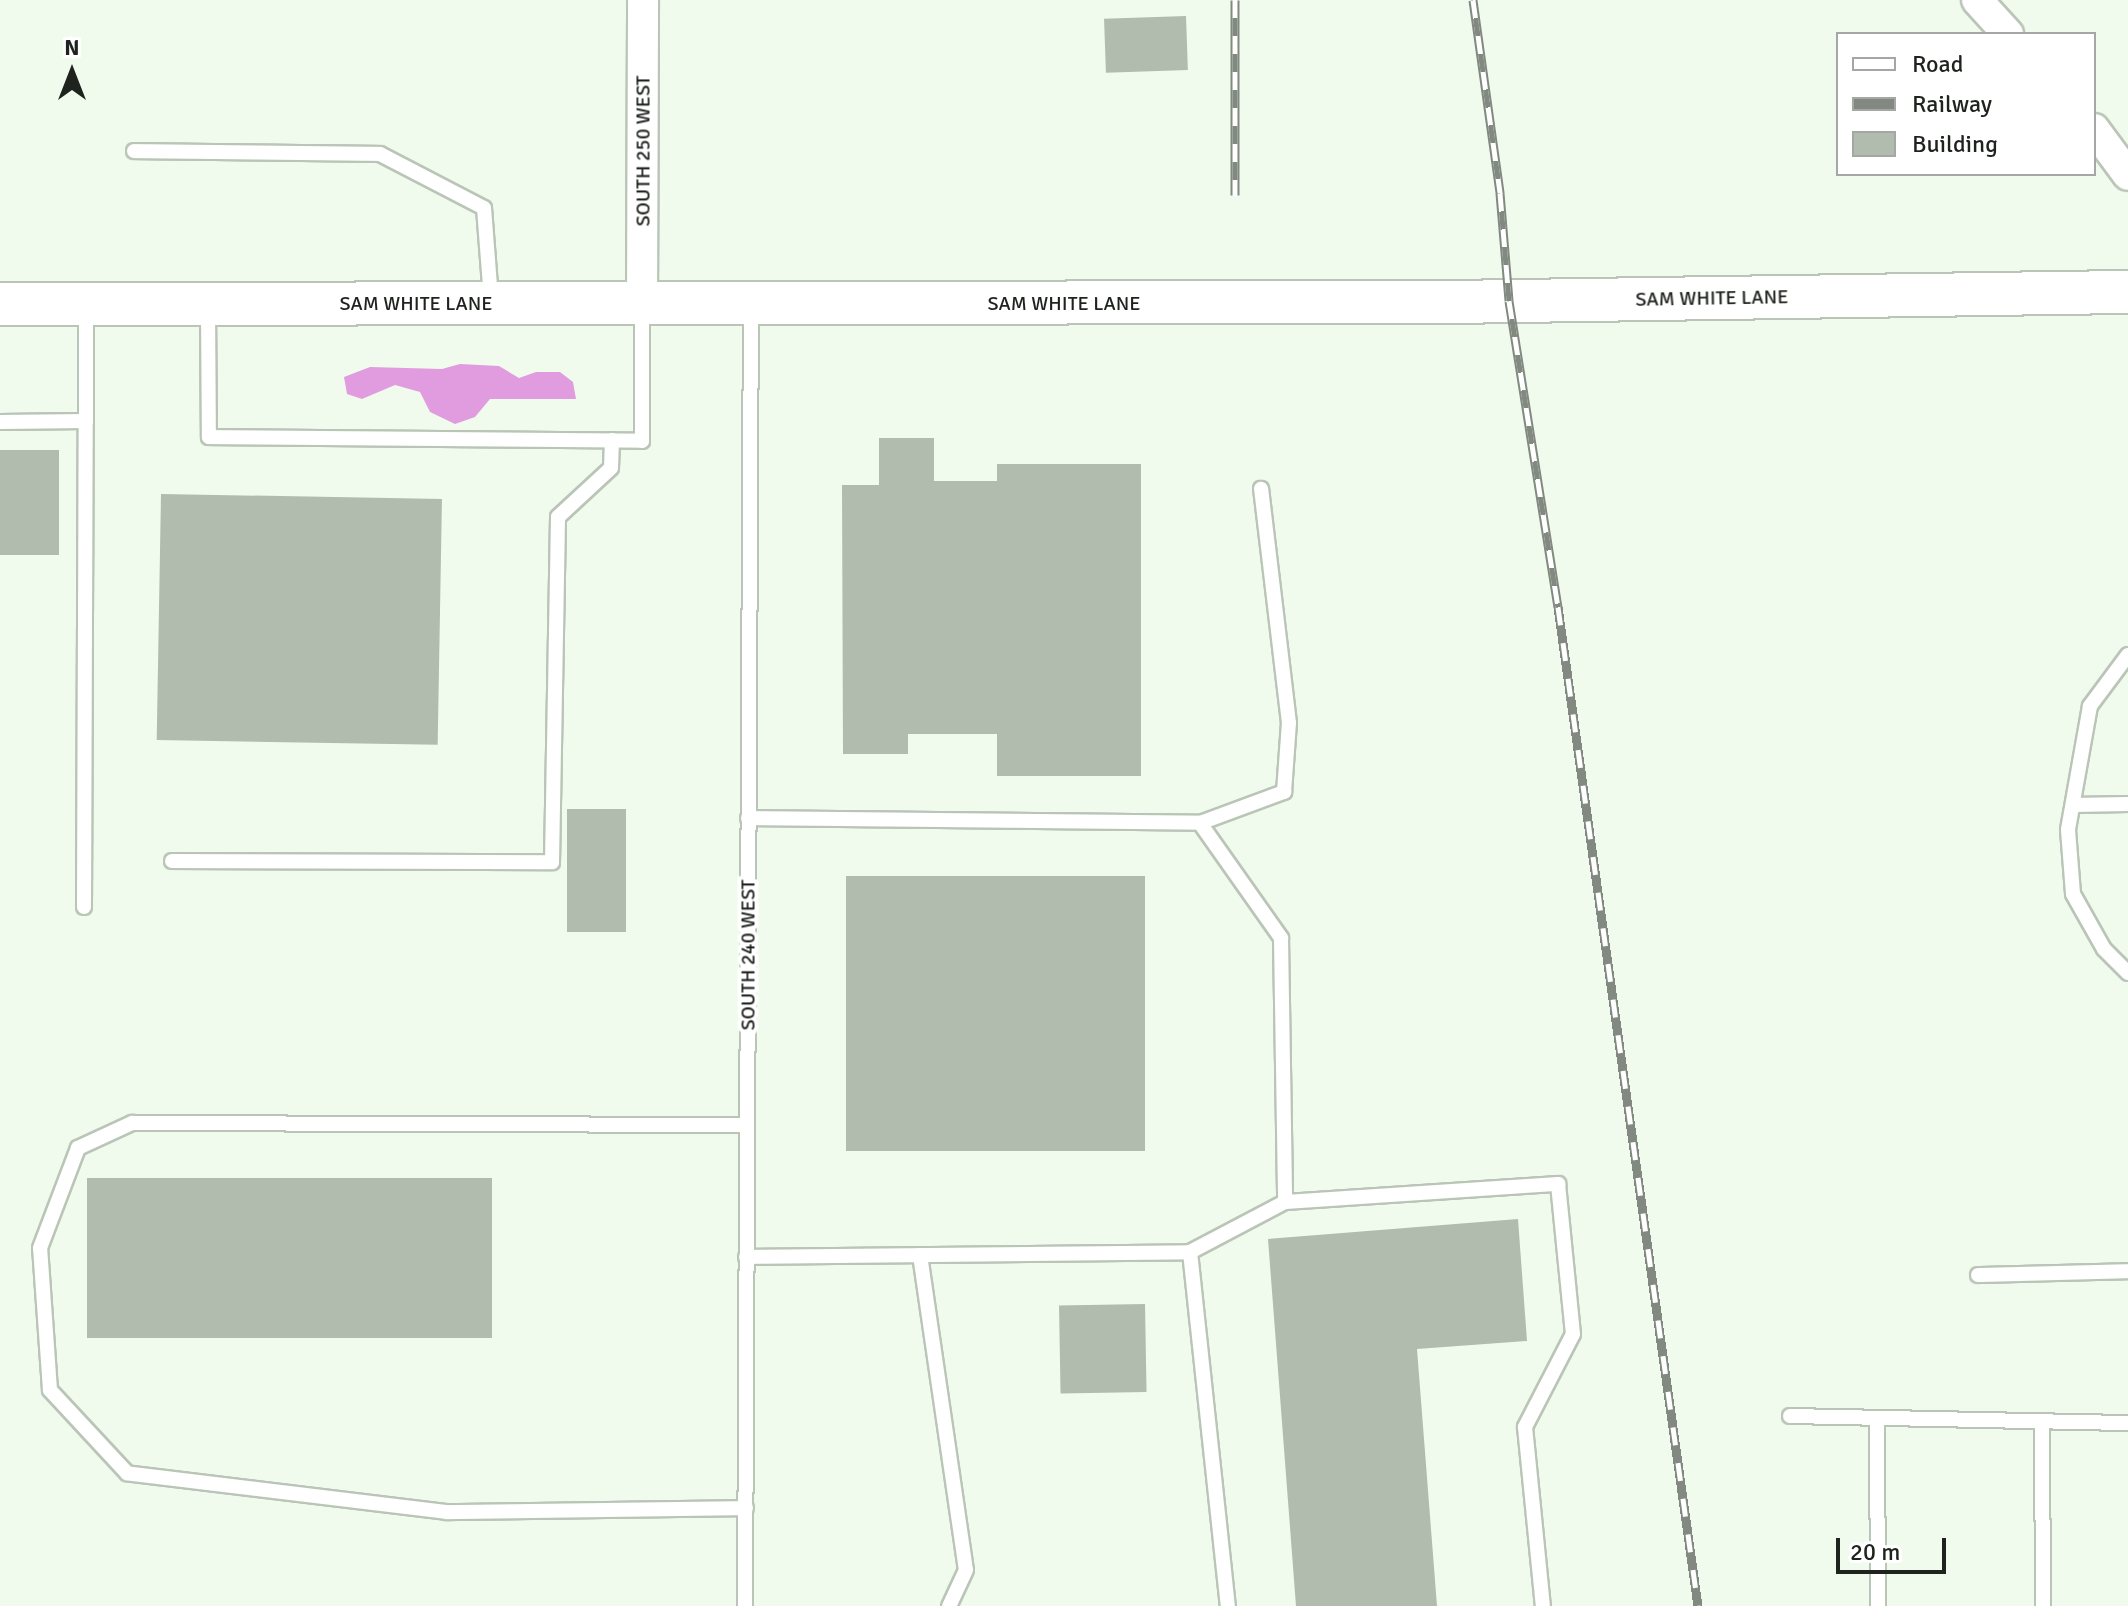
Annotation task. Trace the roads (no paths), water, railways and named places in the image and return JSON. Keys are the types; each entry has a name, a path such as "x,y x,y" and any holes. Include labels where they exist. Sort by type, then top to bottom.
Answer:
{"street":[{"name":"SOUTH 250 WEST","path":"642,303 643,0"},
{"path":"1977,0 2006,32"},
{"path":"2096,132 2128,175"},
{"name":"SAM WHITE LANE","path":"0,304 1450,302 2128,292"}],"lane":[{"path":"134,151 380,154 484,208 492,303"},
{"path":"208,303 209,437 642,441 642,303"},
{"name":"SOUTH 240 WEST","path":"745,1606 751,303"},
{"path":"84,907 86,304"},
{"path":"0,422 86,421"},
{"path":"172,861 552,862 558,517 611,468 612,440"},
{"path":"748,818 1200,823 1284,792 1289,723 1261,489"},
{"path":"2128,655 2090,706 2068,830 2073,894 2104,949 2128,973"},
{"path":"2073,805 2128,804"},
{"path":"1200,823 1281,938 1285,1202"},
{"path":"746,1508 447,1512 127,1473 50,1390 40,1248 78,1148 132,1123 747,1125"},
{"path":"746,1257 1190,1252 1285,1202 1558,1184 1573,1334 1525,1427 1543,1606"},
{"path":"1190,1252 1228,1606"},
{"path":"920,1255 966,1570 949,1606"},
{"path":"1978,1275 2128,1271"},
{"path":"1790,1416 2128,1423"},
{"path":"1877,1420 1878,1606"},
{"path":"2042,1422 2043,1606"}],"railway":[{"path":"1235,0 1235,195"},
{"path":"1473,0 1500,193 1509,301 1558,607 1698,1606"}]}
